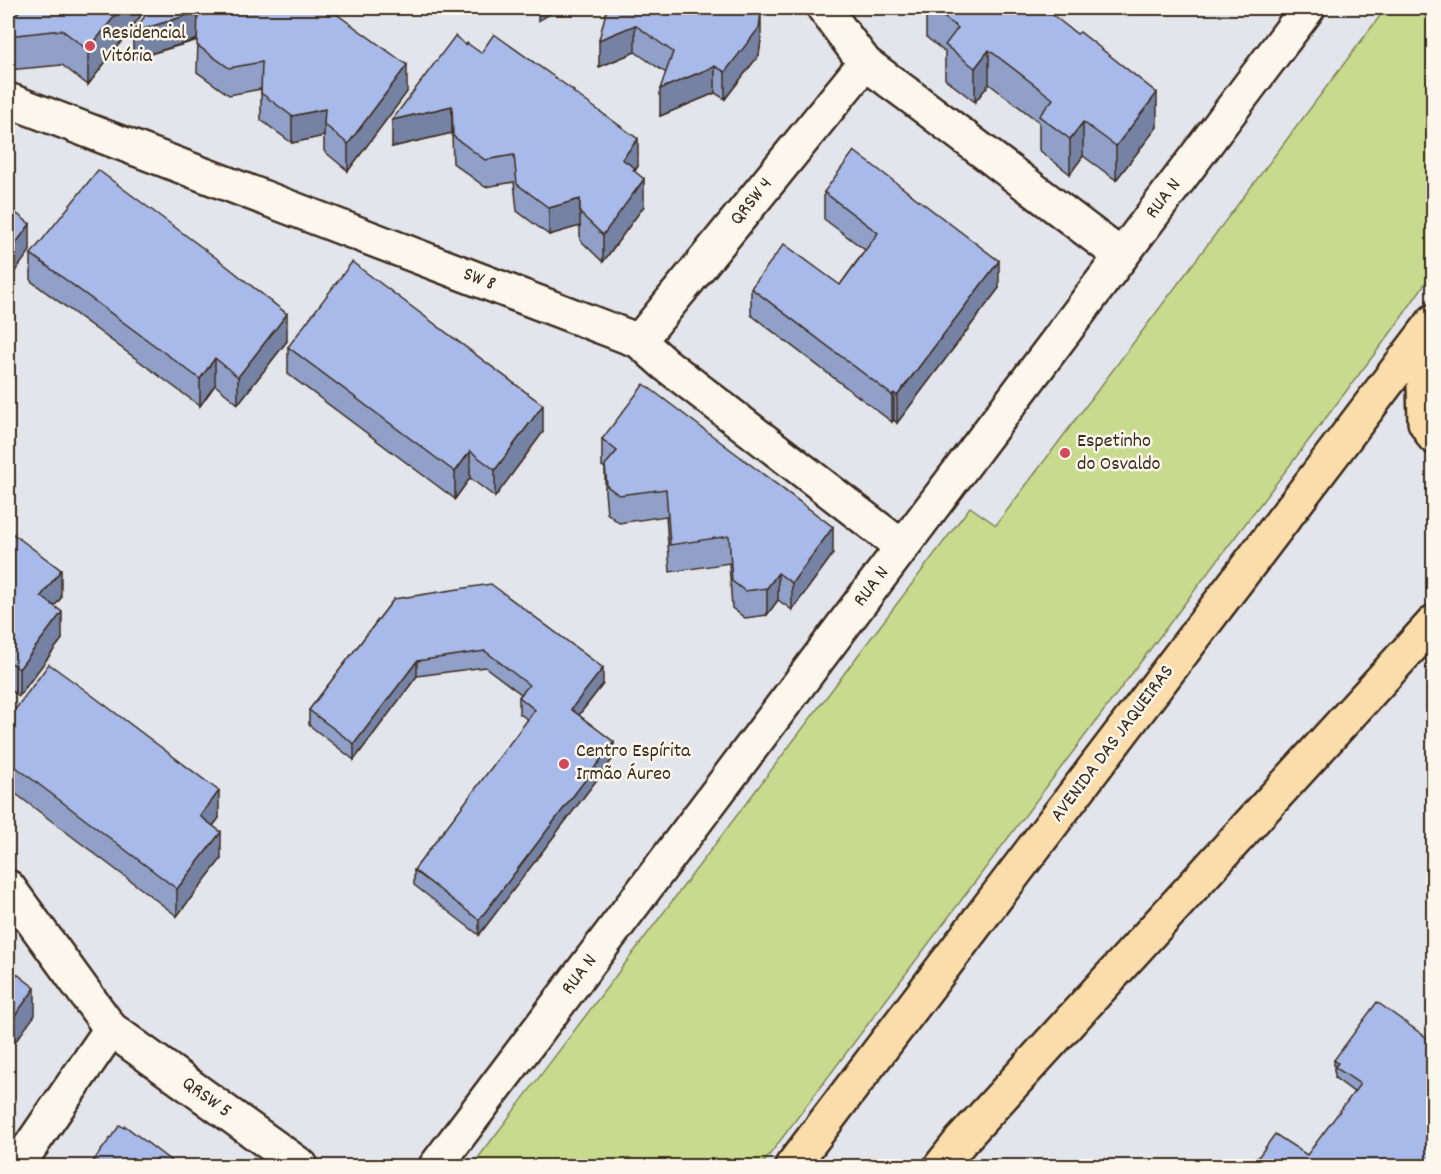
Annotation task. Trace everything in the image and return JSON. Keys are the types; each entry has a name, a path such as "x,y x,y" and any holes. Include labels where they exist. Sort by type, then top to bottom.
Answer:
{"main road":[{"path":"1433,322 1424,384 1425,422 1434,437"},
{"name":"AVENIDA DAS JAQUEIRAS","path":"792,1167 1433,322"},
{"path":"941,1167 960,1142 1434,622"}],"street":[{"path":"824,8 865,63 1121,256"},
{"name":"RUA N","path":"436,1167 1308,8"},
{"name":"QRSW 4","path":"639,341 865,63"},
{"name":"SW 8","path":"8,100 639,341 665,364 902,547"},
{"name":"QRSW 5","path":"8,887 111,1029 301,1167"},
{"path":"17,1167 111,1029"}],"green space":[{"path":"1386,8 1433,8 1433,272 1392,331 761,1166 472,1166 970,507 996,525"}],"building":[{"path":"22,8 121,8 88,50 62,30 8,36 8,24"},
{"path":"151,8 328,8 407,65 348,144 324,124 325,109 292,116 261,93 262,62 229,68 197,45 198,12 133,32"},
{"path":"607,8 755,8 761,12 759,28 725,72 715,66 660,89 673,52 635,25 599,40"},
{"path":"932,8 1045,8 1077,34 1080,32 1157,93 1116,146 1083,122 1070,139 1039,116 1053,99 989,50 975,68 945,45 958,28"},
{"path":"494,34 638,139 622,159 635,168 633,170 644,179 603,235 580,213 580,199 549,208 517,184 514,155 485,160 453,136 452,106 392,120 455,36 481,53"},
{"path":"854,151 999,261 897,396 894,393 892,395 751,288 784,244 840,285 878,233 824,192"},
{"path":"98,170 287,314 238,377 215,358 200,379 31,254"},
{"path":"8,207 30,224 8,254"},
{"path":"352,262 543,405 495,470 470,451 455,472 288,347"},
{"path":"644,384 833,527 792,583 778,573 767,588 745,591 732,581 729,536 670,545 666,489 619,495 607,486 605,465 617,451 602,439"},
{"path":"8,530 61,570 41,596 62,612 19,669 8,660"},
{"name":"Centro Espírita Irmão Áureo","path":"491,584 603,668 571,709 614,742 479,920 414,870 535,710 519,697 529,685 485,651 417,661 354,744 309,710 394,599"},
{"path":"49,664 219,791 200,816 221,832 177,889 8,761 8,719"},
{"path":"8,967 35,988 8,1025"},
{"path":"1377,1002 1434,1043 1434,1167 1251,1167 1275,1134 1307,1155 1360,1084 1335,1067 1338,1063 1334,1060"},
{"path":"120,1125 124,1128 125,1126 179,1167 89,1167"}],"place":[{"name":"Residencial Vitória","path":"90,46"},
{"name":"Espetinho do Osvaldo","path":"1065,453"},
{"name":"Centro Espírita Irmão Áureo","path":"564,764"}]}
